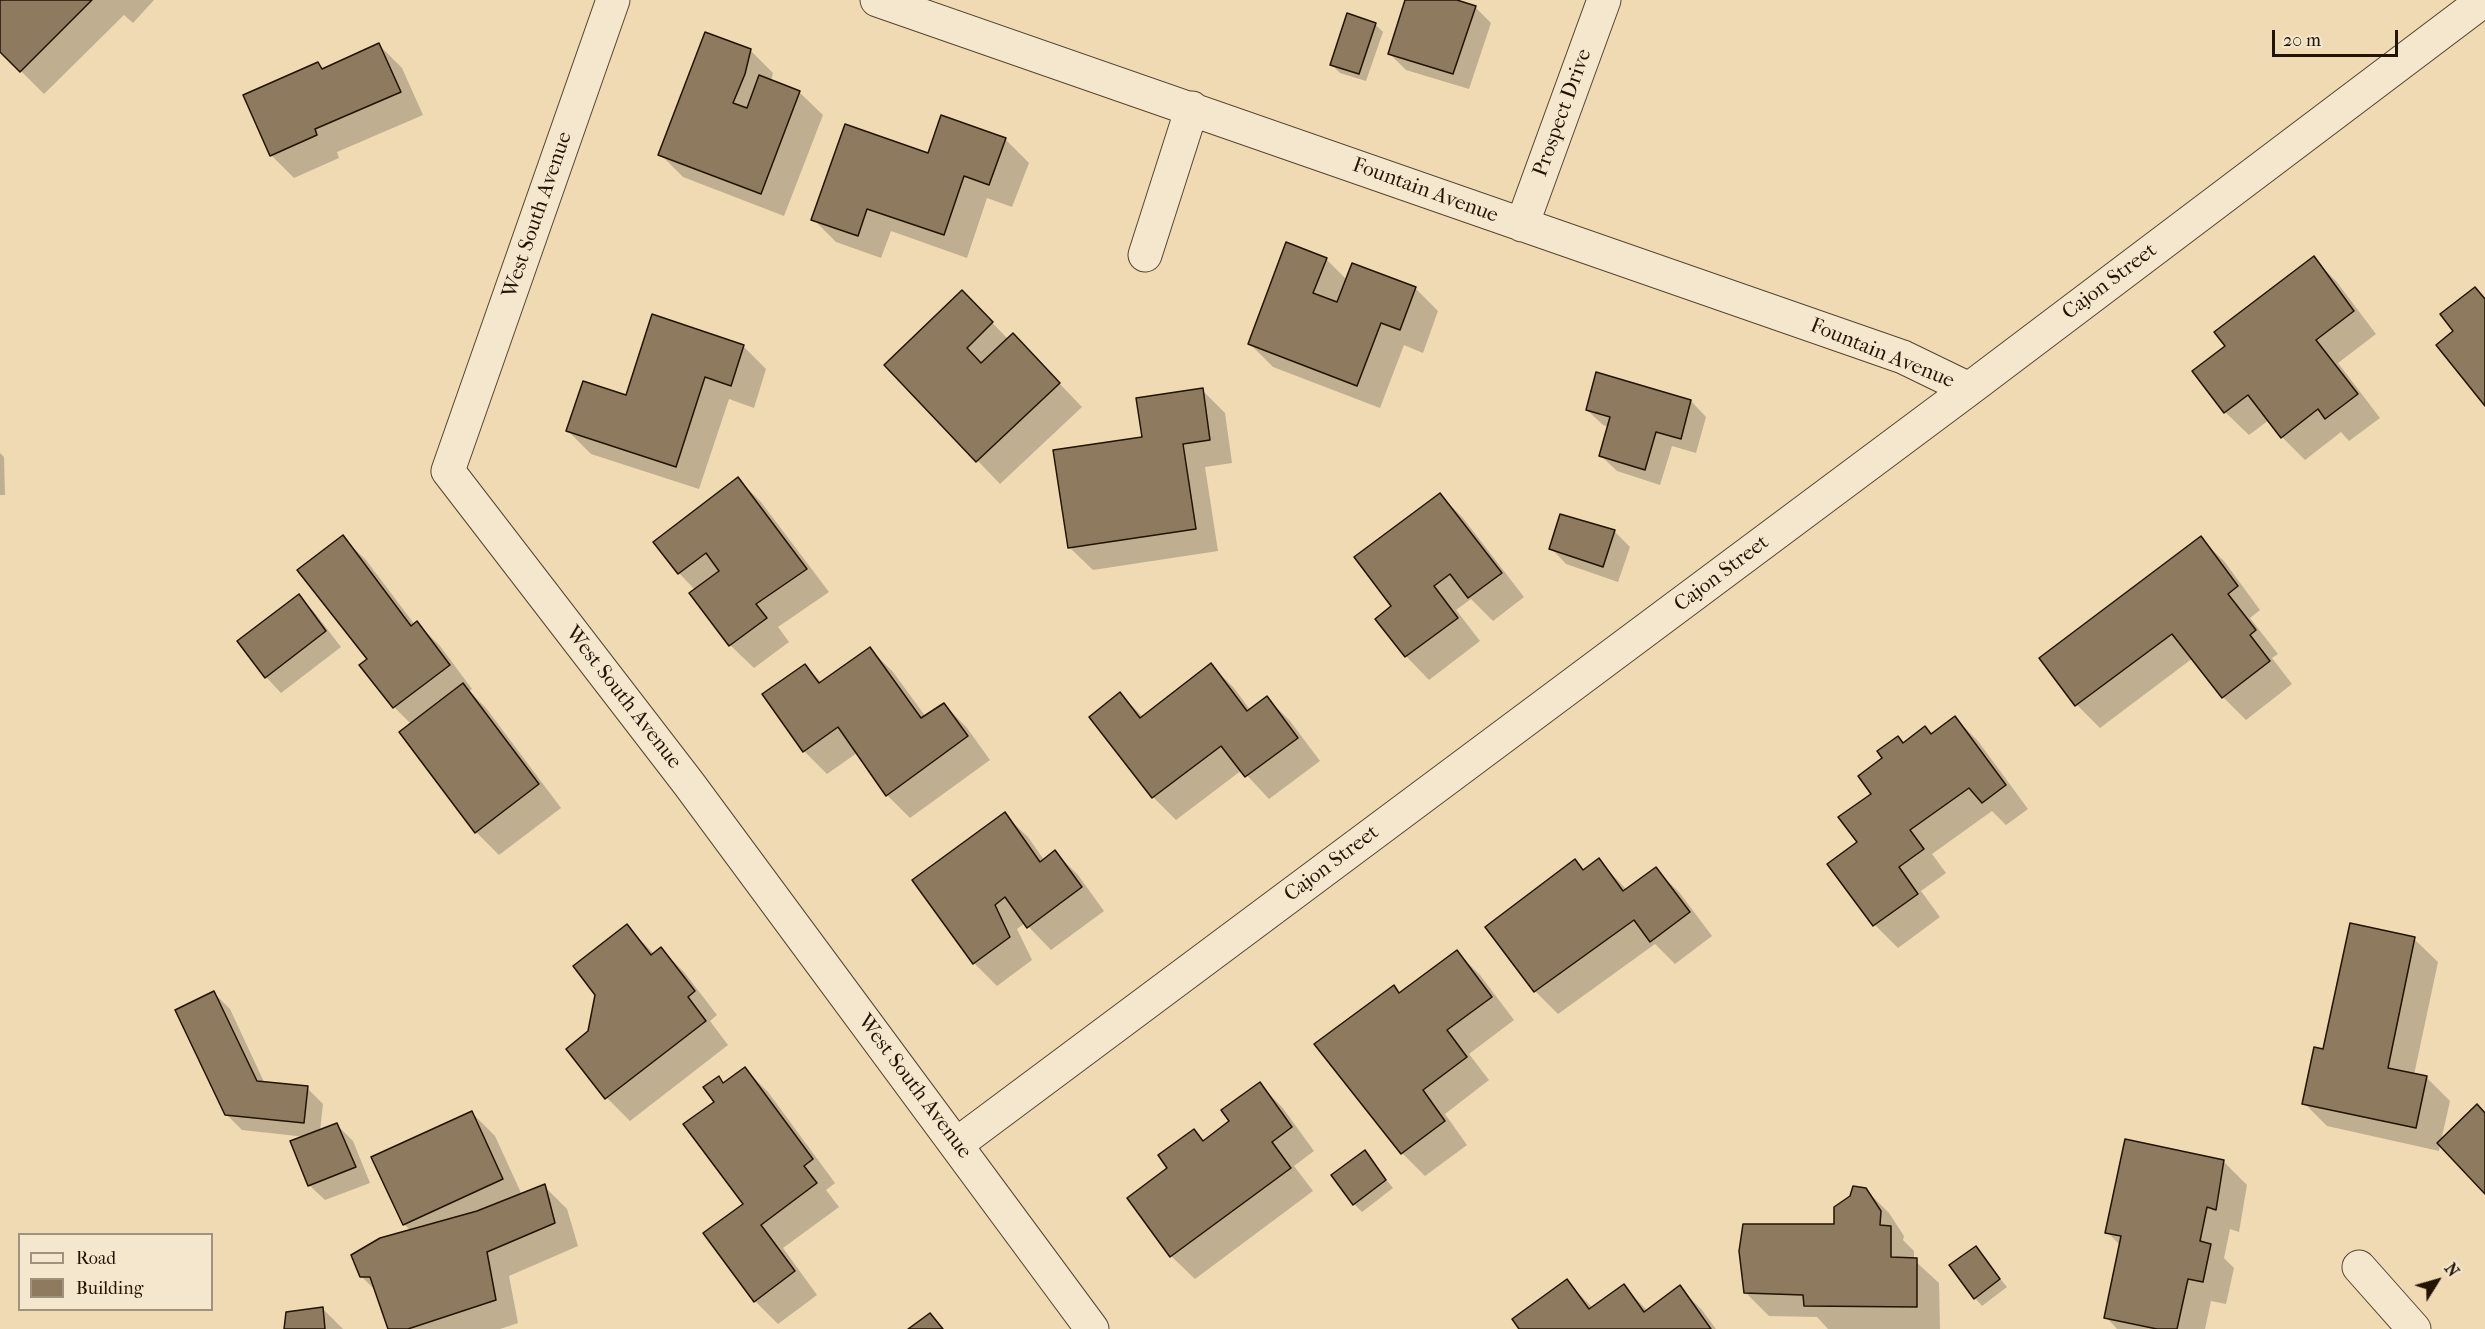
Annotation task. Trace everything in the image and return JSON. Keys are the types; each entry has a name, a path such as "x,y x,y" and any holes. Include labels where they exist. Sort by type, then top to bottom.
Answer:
{"street":[{"name":"West South Avenue","path":"613,0 448,471 689,784 1092,1329"},
{"name":"Fountain Avenue","path":"877,0 1903,357 1969,389"},
{"name":"Prospect Drive","path":"1522,225 1604,0"},
{"name":"Cajon Street","path":"957,1144 1969,389 2484,0"},
{"path":"1144,255 1192,108"},
{"path":"2359,1267 2414,1329"}],"building":[{"path":"0,0 92,0 20,72 0,52"},
{"path":"1405,0 1457,0 1476,6 1453,74 1388,54"},
{"path":"1347,13 1376,23 1359,74 1330,65"},
{"path":"705,32 751,49 745,74 733,103 747,108 759,75 800,91 761,194 658,155"},
{"path":"379,43 401,92 315,129 317,135 270,156 243,95 318,62 322,69"},
{"path":"941,115 1006,138 989,185 964,176 944,235 867,209 858,236 811,220 845,124 928,153"},
{"path":"1286,242 1327,258 1313,293 1337,302 1352,263 1416,287 1400,330 1381,323 1357,386 1248,344"},
{"path":"2314,256 2354,311 2316,340 2358,394 2325,419 2318,409 2281,438 2248,395 2224,413 2192,371 2225,346 2214,332"},
{"path":"2475,287 2485,299 2485,406 2436,345 2453,331 2440,314"},
{"path":"962,290 993,322 967,348 981,363 1013,333 1060,383 976,462 884,365"},
{"path":"652,314 744,345 731,386 705,377 676,467 566,431 583,381 626,395"},
{"path":"1596,372 1691,400 1681,439 1656,432 1645,470 1599,456 1610,417 1586,410"},
{"path":"1203,388 1210,440 1183,444 1196,529 1068,548 1053,450 1142,437 1136,398"},
{"path":"738,477 807,569 756,604 767,618 729,646 689,593 719,571 706,553 678,574 653,542"},
{"path":"1440,493 1502,573 1468,598 1450,574 1434,586 1458,618 1405,657 1375,619 1391,606 1354,557"},
{"path":"1560,514 1615,530 1603,567 1549,549"},
{"path":"343,535 411,626 417,621 450,665 393,708 359,665 367,659 297,570"},
{"path":"2201,536 2238,586 2228,594 2256,630 2250,635 2270,661 2222,698 2172,634 2075,706 2039,658"},
{"path":"299,594 326,631 265,678 237,641"},
{"path":"870,647 921,718 944,703 968,736 886,796 838,727 803,752 762,694 805,664 819,683"},
{"path":"1211,663 1247,711 1267,696 1298,738 1245,777 1221,746 1152,798 1089,717 1120,692 1140,718"},
{"path":"463,683 539,784 475,833 399,732"},
{"path":"1955,716 2006,785 1982,803 1969,788 1910,830 1924,849 1899,867 1918,894 1873,926 1827,864 1857,842 1838,817 1871,794 1858,776 1882,758 1877,751 1898,736 1903,743 1925,726 1931,734"},
{"path":"1005,812 1040,862 1055,850 1082,887 1027,928 1005,897 995,905 1010,937 973,964 912,880"},
{"path":"1599,858 1623,891 1656,867 1690,912 1650,942 1634,920 1534,992 1485,927 1575,859 1583,870"},
{"path":"2350,923 2415,937 2388,1068 2427,1076 2416,1128 2302,1104 2314,1047 2323,1049"},
{"path":"627,924 651,955 661,947 695,991 688,997 706,1021 605,1099 566,1049 588,1031 595,995 573,966"},
{"path":"1457,950 1492,997 1447,1030 1467,1057 1423,1090 1445,1121 1401,1154 1314,1044 1394,985 1399,993"},
{"path":"214,991 257,1081 308,1086 304,1123 225,1115 175,1010"},
{"path":"745,1067 813,1159 804,1166 817,1183 761,1225 795,1271 754,1302 703,1233 743,1204 683,1124 714,1102 703,1087 719,1076 723,1083"},
{"path":"1260,1082 1292,1127 1272,1142 1291,1168 1170,1257 1127,1198 1167,1168 1158,1155 1194,1129 1203,1141 1229,1121 1221,1110"},
{"path":"2477,1104 2485,1113 2485,1194 2437,1143"},
{"path":"472,1111 503,1179 403,1225 371,1157"},
{"path":"337,1123 356,1167 308,1186 290,1141"},
{"path":"2125,1139 2224,1160 2216,1210 2207,1207 2200,1241 2211,1244 2203,1282 2188,1279 2177,1329 2157,1329 2104,1318 2121,1236 2105,1233"},
{"path":"1365,1150 1386,1180 1353,1205 1331,1175"},
{"path":"545,1184 555,1223 487,1252 496,1300 408,1329 388,1329 370,1277 360,1277 351,1255 380,1238 477,1211"},
{"path":"1853,1186 1866,1188 1881,1211 1880,1225 1891,1226 1891,1257 1917,1258 1917,1307 1804,1306 1803,1295 1744,1293 1739,1251 1743,1224 1834,1224 1834,1207 1850,1196"},
{"path":"1976,1246 2000,1279 1974,1299 1949,1265"},
{"path":"1567,1279 1589,1309 1624,1284 1644,1312 1680,1285 1711,1329 1519,1329 1512,1319"},
{"path":"323,1307 325,1329 284,1329 286,1312"},
{"path":"930,1313 943,1329 908,1329"}]}
